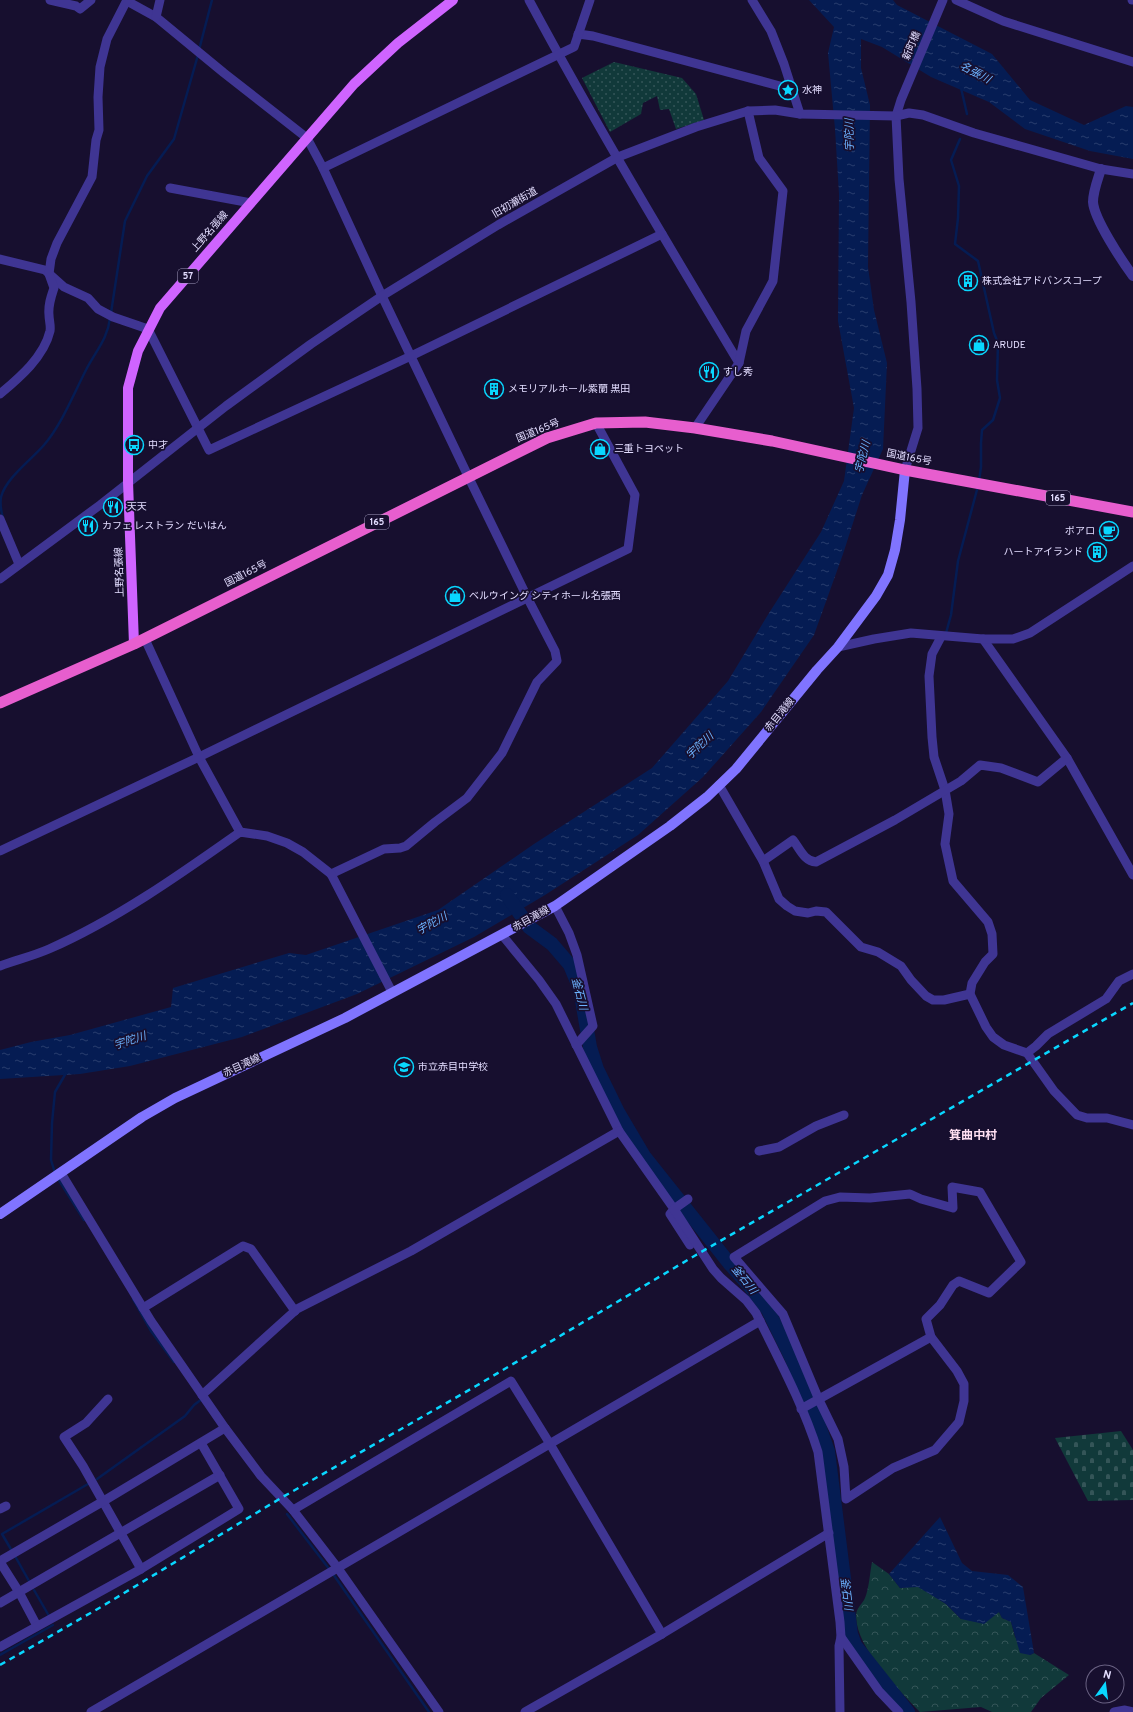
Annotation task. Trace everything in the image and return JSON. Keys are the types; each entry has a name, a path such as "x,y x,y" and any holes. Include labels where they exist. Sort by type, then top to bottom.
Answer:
{"highway":[{"name":"国道165号","path":"0,703 134,644 468,476 547,438 596,423 644,422 695,428 772,441 900,469 1133,512"}],"main road":[{"name":"上野名張線","path":"134,644 128,482 128,388 138,351 148,329 160,308 307,138 365,74 398,43 453,0"},
{"name":"赤目滝線","path":"0,1214 142,1117 175,1098 345,1018 391,990 555,906 670,826 707,797 736,769 817,670 838,647 888,576 895,550 900,520 900,469"}],"street":[{"path":"50,0 76,6 80,9 91,0"},
{"path":"156,17 160,0"},
{"path":"529,0 662,234 739,363"},
{"path":"323,168 574,47 590,0"},
{"path":"752,0 771,31 784,64 791,89 802,114"},
{"path":"956,0 1003,21 1133,62"},
{"path":"0,394 16,381 34,361 46,342 50,329 49,302 54,288 49,274 51,259 57,243 92,178 96,140 99,130 98,97 100,67 107,39 127,1 156,17 307,138 323,168 468,476 555,651 557,661 537,682 502,753 467,798 406,846 384,849 331,874"},
{"name":"新町橋","path":"892,116 901,100 943,1"},
{"path":"578,34 593,36 791,89"},
{"name":"旧初瀬街道","path":"0,579 100,505 197,428 311,344 382,296 498,225 618,157 696,127 748,111 775,110 802,114 892,116 910,113 923,115 974,133 1101,169 1133,174"},
{"path":"695,428 739,363 746,331 773,281 783,190 760,158 748,111"},
{"path":"892,116 899,179 917,389 918,428 900,469"},
{"path":"1101,169 1094,194 1094,208 1113,246 1133,276"},
{"path":"170,188 252,203"},
{"path":"0,259 45,270 64,287 88,298 98,309 148,329 209,450 411,356 662,234"},
{"path":"0,851 628,549 635,495 596,423"},
{"path":"0,519 19,564"},
{"path":"838,647 874,639 911,634 983,639 1012,639 1030,634 1133,566"},
{"path":"941,636 932,654 929,676 934,750 945,790 949,814 945,844 953,881 988,922 992,934 993,954 985,962 972,983 970,994 986,1027 993,1037 1004,1045 1027,1053 1054,1090 1077,1115 1087,1118 1107,1118 1133,1124"},
{"path":"145,638 199,756 240,832"},
{"path":"983,639 1067,758 1133,875"},
{"path":"763,862 793,840 804,857 809,861 816,862 895,820 962,781 980,765 1001,768 1038,782 1067,758"},
{"path":"719,785 763,862 779,899 787,906 795,911 808,913 816,911 826,912 861,947 878,952 901,966 911,980 926,996 933,1000 944,1000 970,994"},
{"path":"0,966 48,949 88,930 177,876 240,832 267,836 287,843 308,856 331,874 391,990"},
{"path":"555,906 569,933 577,955 593,1026 576,1045"},
{"path":"502,934 556,1004 619,1131 675,1208 714,1269 721,1278 746,1300 756,1313 804,1408 818,1452 842,1637 839,1646 840,1712"},
{"path":"1027,1053 1048,1034 1106,999 1119,981 1133,974"},
{"path":"760,1151 779,1147 816,1126 844,1115"},
{"path":"202,1395 295,1311 410,1251 619,1131"},
{"path":"57,1175 143,1308 225,1428 261,1476 293,1510 333,1570 439,1712"},
{"path":"952,1187 980,1192 1021,1262 989,1293 959,1281 953,1285 940,1305 926,1319 931,1337 964,1384 964,1401 959,1422 935,1450 893,1468 846,1499 844,1467 838,1439 818,1401 783,1314 734,1257 824,1201 840,1198 870,1198 910,1194 921,1199 953,1208 952,1187"},
{"path":"688,1200 675,1208 670,1214 690,1245"},
{"path":"143,1308 243,1246 247,1246 251,1249 295,1311"},
{"path":"91,1712 760,1321"},
{"path":"804,1408 931,1337"},
{"path":"293,1510 511,1381 550,1444 662,1634"},
{"path":"108,1399 86,1423 64,1437 83,1466 141,1569"},
{"path":"37,1626 0,1561 225,1428"},
{"path":"0,1647 141,1569 239,1509 201,1443"},
{"path":"0,1603 121,1534 220,1475"},
{"path":"526,1712 662,1634 829,1533"},
{"path":"842,1637 879,1691 899,1712"},
{"path":"1114,1712 1125,1710 1133,1712"}],"green space":[{"path":"614,62 682,78 696,94 704,120 676,129 669,109 660,110 657,96 643,103 641,114 610,132 582,78"},
{"path":"1121,1431 1133,1450 1133,1500 1088,1501 1055,1438"},
{"path":"872,1562 889,1574 900,1588 918,1586 946,1604 961,1619 999,1612 1002,1618 1011,1622 1015,1637 1030,1655 1034,1653 1069,1675 1041,1698 1031,1712 992,1712 981,1707 920,1712 880,1668 863,1642 858,1629 856,1614 866,1594"}],"water":[{"path":"809,0 893,0 897,5 992,54 1030,100 1084,125 1126,106 1133,107 1133,159 1090,151 1025,129 989,102 931,77 882,47 861,39 861,68 870,105 868,267 874,310 887,363 883,449 862,495 814,635 761,712 703,777 638,835 545,895 474,937 357,994 242,1037 130,1066 80,1074 0,1079 0,1050 31,1042 70,1035 171,1007 173,988 289,953 306,955 438,910 534,844 652,768 728,681 769,613 821,532 844,481 854,408 838,321 839,194 828,53 834,27"},
{"path":"940,1517 962,1563 972,1571 1008,1575 1023,1587 1034,1653 1030,1655 1020,1653 1011,1622 1002,1618 999,1612 984,1624 961,1619 946,1604 918,1587 900,1588 889,1574"}],"waterway":[{"path":"199,50 212,0"},
{"path":"111,313 125,221 147,176 174,139 198,55"},
{"path":"961,88 967,114"},
{"path":"960,139 951,160 959,186 958,218 955,244 978,261 994,333 998,343 997,380 1000,398 993,420 982,430 979,481"},
{"path":"3,518 1,510 1,497 4,490 13,476 44,445 56,428 107,332 110,318"},
{"path":"946,633 951,615 958,561 978,486"},
{"name":"釜石川","path":"507,895 529,927 552,944 570,965 580,989 590,1047 597,1069 618,1112 644,1156 768,1310 791,1357 816,1417 828,1451 851,1634 855,1645 908,1712"},
{"path":"55,1173 51,1160 55,1092 66,1073"},
{"path":"57,1177 84,1220"},
{"path":"133,1299 151,1331 174,1362"},
{"path":"97,1479 185,1416 194,1405 202,1399"},
{"path":"12,1551 2,1534 88,1484"},
{"path":"287,1514 333,1574 429,1712"},
{"path":"15,1556 29,1581"},
{"path":"34,1590 49,1616"},
{"path":"0,1655 53,1625"}],"railway":[{"path":"0,1665 101,1607 281,1498 476,1386 696,1255 1133,1003"}],"place":[{"name":"水神","path":"788,90"},
{"name":"株式会社アドバンスコープ","path":"968,281"},
{"name":"ARUDE","path":"979,345"},
{"name":"すし秀","path":"709,372"},
{"name":"メモリアルホール紫蘭 黒田","path":"494,389"},
{"name":"中才","path":"134,445"},
{"name":"三重トヨペット","path":"600,449"},
{"name":"天天","path":"113,507"},
{"name":"カフェ レストラン だいはん","path":"88,526"},
{"name":"ポアロ","path":"1109,531"},
{"name":"ハートアイランド","path":"1097,552"},
{"name":"ベルウイング シティホール名張西","path":"455,596"},
{"name":"市立赤目中学校","path":"404,1067"}],"district":[{"name":"箕曲中村","path":"973,1136"}],"water label":[{"name":"名張川","path":"975,73"},
{"name":"宇陀川","path":"850,135"},
{"name":"宇陀川","path":"863,457"},
{"name":"宇陀川","path":"700,746"},
{"name":"宇陀川","path":"432,924"},
{"name":"宇陀川","path":"130,1041"}]}
